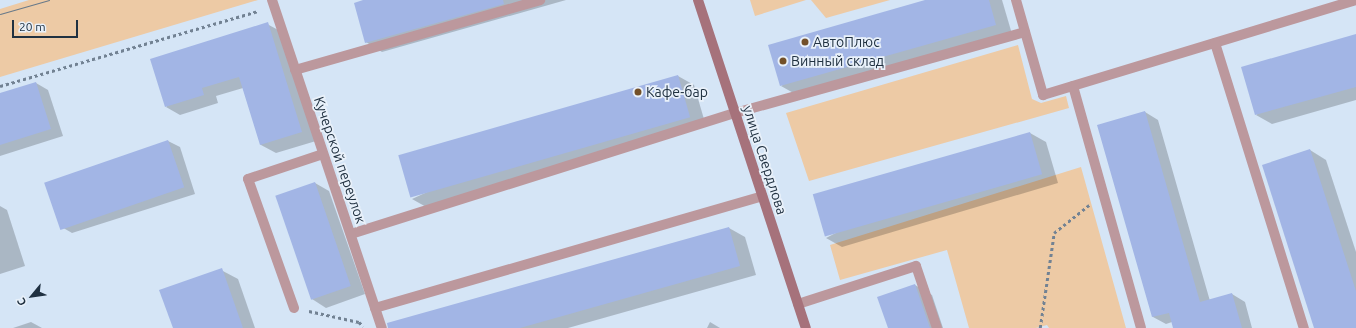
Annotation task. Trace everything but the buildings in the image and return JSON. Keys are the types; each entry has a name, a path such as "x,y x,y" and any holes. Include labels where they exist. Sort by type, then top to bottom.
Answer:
{"street":[{"path":"295,70 540,0"},
{"name":"улица Свердлова","path":"698,0 806,328"},
{"path":"1016,0 1043,95 1356,0"},
{"name":"Кучерской переулок","path":"273,3 382,328"},
{"path":"351,234 735,113 1025,32"},
{"path":"1216,43 1304,328"},
{"path":"1073,86 1142,328"},
{"path":"294,308 248,179 324,154"},
{"path":"375,308 762,196"},
{"path":"798,304 916,266 937,328"}],"path":[{"path":"0,86 273,3"},
{"path":"1040,328 1054,233 1104,194"},
{"path":"294,308 359,322 364,328"}],"shaded area":[{"path":"29,0 258,0 0,77 0,9"},
{"path":"750,0 806,0 755,16"},
{"path":"811,0 890,0 826,18"},
{"path":"1018,45 1032,99 1041,103 1066,96 1069,108 809,181 786,113"},
{"path":"1081,167 1126,328 1049,328 1047,325 1036,328 969,328 947,250 840,280 830,245"}],"tram line":[{"path":"0,14 49,0"}],"place":[{"name":"АвтоПлюс","path":"805,42"},
{"name":"Винный склад","path":"783,61"},
{"name":"Кафе-бар","path":"638,92"}]}
